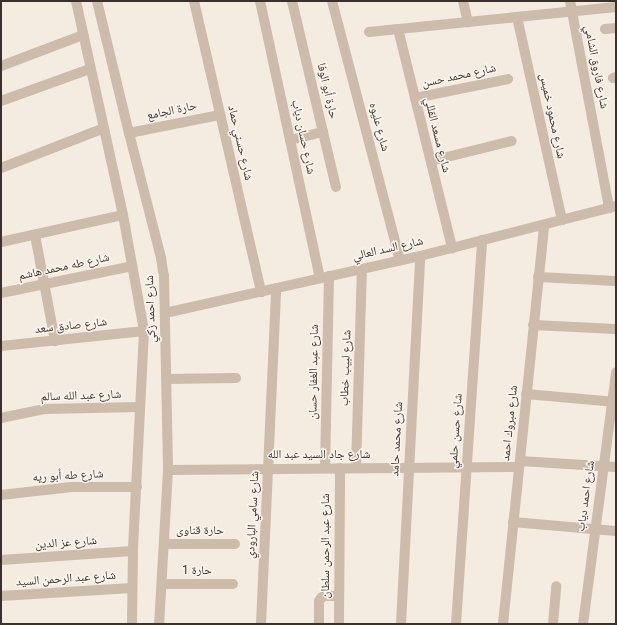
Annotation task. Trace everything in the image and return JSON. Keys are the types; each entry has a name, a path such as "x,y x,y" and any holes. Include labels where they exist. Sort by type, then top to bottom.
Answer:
{"street":[{"name":"شارع احمد زكي","path":"76,1 123,215 144,331 133,551 132,624"},
{"name":"شارع احمد زكي","path":"97,1 161,258 165,313 168,470 159,624"},
{"name":"شارع حسني حماد","path":"194,1 261,292"},
{"name":"شارع حسان دياب","path":"260,1 290,140 325,277"},
{"name":"حارة أبو الوفا","path":"292,1 336,187"},
{"name":"شارع عليوه","path":"332,1 400,260"},
{"path":"463,1 468,22"},
{"path":"369,32 517,17 571,6 616,7"},
{"name":"شارع فاروق الشامي","path":"571,6 613,207"},
{"name":"شارع محمود خميس","path":"517,17 562,220"},
{"path":"605,29 616,28"},
{"name":"شارع مسعد القللي","path":"398,29 452,248"},
{"path":"1,66 83,36"},
{"path":"1,101 90,69"},
{"name":"شارع محمد حسن","path":"415,98 508,79"},
{"name":"حارة الجامع","path":"129,133 220,115"},
{"path":"1,168 104,128"},
{"path":"290,140 323,132"},
{"path":"431,161 512,141"},
{"name":"شارع السد العالي","path":"165,313 420,256 613,207"},
{"path":"1,242 123,215"},
{"name":"شارع مبروك احمد","path":"503,624 544,225"},
{"path":"36,235 55,341"},
{"name":"شارع حسن حلمي","path":"456,624 482,240"},
{"name":"شارع محمد حامد","path":"401,624 420,256"},
{"name":"شارع طه محمد هاشم","path":"1,293 132,266"},
{"name":"شارع لبيب خطاب","path":"356,468 362,269"},
{"name":"شارع عبد الغفار حسان","path":"325,277 325,468"},
{"path":"538,277 616,281"},
{"name":"شارع سامي البارودي","path":"261,624 276,288"},
{"path":"533,325 616,329"},
{"name":"شارع صادق سعد","path":"1,346 144,331"},
{"name":"شارع احمد دياب","path":"583,624 595,529 614,402 616,372"},
{"path":"166,379 236,378"},
{"path":"526,394 614,402"},
{"name":"شارع عبد الله سالم","path":"1,418 45,409 140,407"},
{"name":"شارع جاد السيد عبد الله","path":"168,470 467,468 519,464 616,466"},
{"name":"شارع عبد الرحمن سلطان","path":"339,624 340,468"},
{"name":"شارع طه أبو ريه","path":"1,494 72,487 137,487"},
{"path":"513,522 616,531"},
{"name":"حارة قناوى","path":"164,544 235,544"},
{"name":"شارع عز الدين","path":"1,560 133,551"},
{"name":"حارة 1","path":"162,584 233,584"},
{"path":"553,624 556,586"},
{"name":"شارع عبد الرحمن السيد","path":"1,596 132,588"},
{"path":"319,624 319,602 321,598 324,596 339,596"}]}
